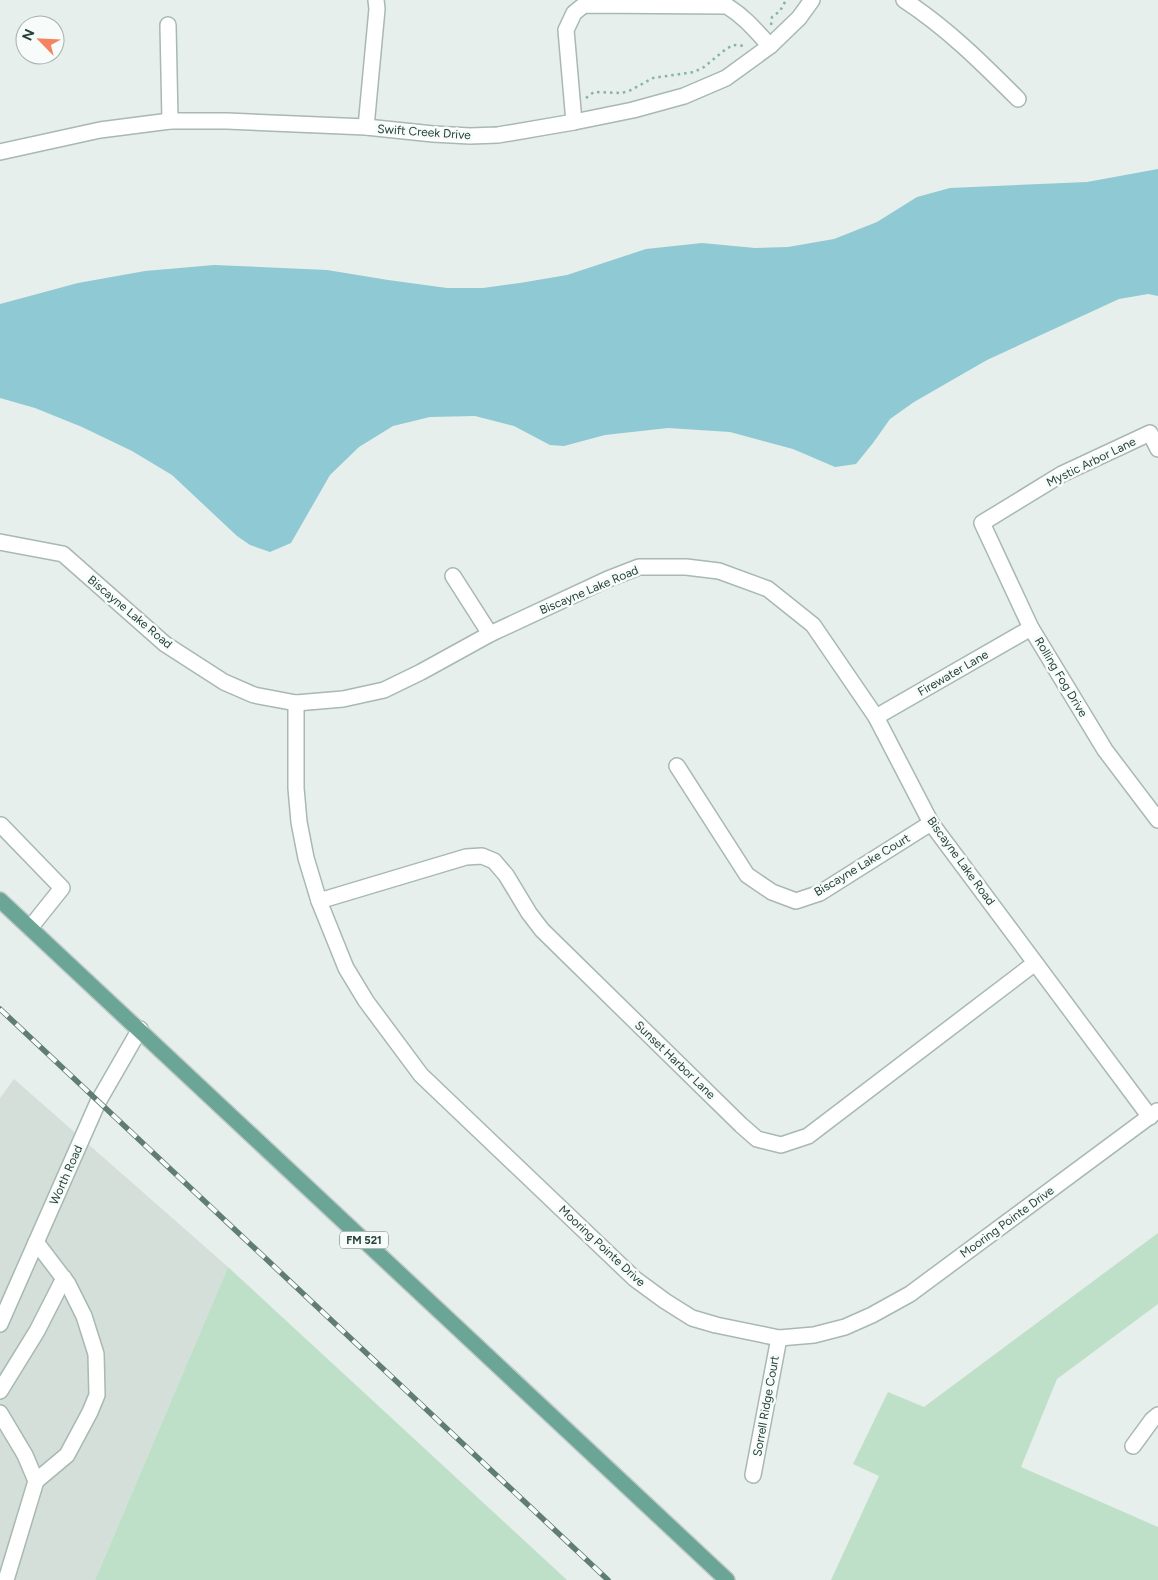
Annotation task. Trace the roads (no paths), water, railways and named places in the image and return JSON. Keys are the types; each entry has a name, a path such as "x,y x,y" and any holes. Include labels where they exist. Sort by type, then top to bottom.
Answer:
{"main road":[{"name":"FM 521","path":"0,900 727,1580"}],"street":[{"path":"366,127 377,9 376,0"},
{"name":"Swift Creek Drive","path":"0,152 100,130 170,122 227,121 366,127 470,136 498,135 574,117 633,110 684,96 726,78 770,46 799,18 812,0"},
{"path":"904,0 951,34 1018,99"},
{"path":"574,117 566,30 574,13 584,5 726,6 751,24 770,46"},
{"path":"168,25 170,122"},
{"name":"Mystic Arbor Lane","path":"982,523 1062,474 1150,434 1158,449"},
{"name":"Rolling Fog Drive","path":"982,523 1031,628 1105,750 1158,820"},
{"name":"Biscayne Lake Road","path":"0,542 63,554 165,644 224,682 254,695 296,703 343,699 384,690 490,634 608,579 639,567 686,567 719,571 768,589 813,625 876,717 931,823 1035,963 1154,1114"},
{"path":"453,576 490,634"},
{"name":"Firewater Lane","path":"876,717 1031,628"},
{"name":"Mooring Pointe Drive","path":"296,703 296,788 299,822 306,858 319,901 346,968 366,1001 421,1075 635,1280 692,1318 779,1338 814,1335 845,1327 872,1315 910,1294 1154,1114"},
{"name":"Biscayne Lake Court","path":"677,766 747,875 772,892 796,901 820,893 931,823"},
{"path":"1,825 62,888 30,928"},
{"name":"Sunset Harbor Lane","path":"319,901 466,857 482,856 494,861 506,875 529,913 549,937 741,1125 757,1139 781,1145 808,1136 1035,963"},
{"name":"Worth Road","path":"0,1324 98,1102 140,1029"},
{"path":"6,1580 36,1481 67,1455 90,1412 96,1396 96,1354 84,1316 68,1284 36,1242"},
{"path":"0,1391 37,1330 64,1278"},
{"name":"Sorrell Ridge Court","path":"753,1475 779,1338"},
{"path":"0,1413 25,1455 36,1481"},
{"path":"1133,1446 1152,1420 1158,1416"}],"water":[{"path":"1158,169 1158,296 1148,294 1119,299 987,360 914,402 890,419 856,464 835,467 793,449 730,432 668,428 605,435 564,446 550,445 514,426 475,416 430,417 393,426 359,447 330,475 291,543 270,552 250,545 237,536 172,475 132,451 82,427 35,408 0,398 0,304 78,283 145,271 214,265 327,270 447,288 483,288 567,275 646,249 702,243 755,248 788,247 834,239 877,222 917,197 950,188 1087,182"}],"railway":[{"path":"0,1009 608,1580"}]}
